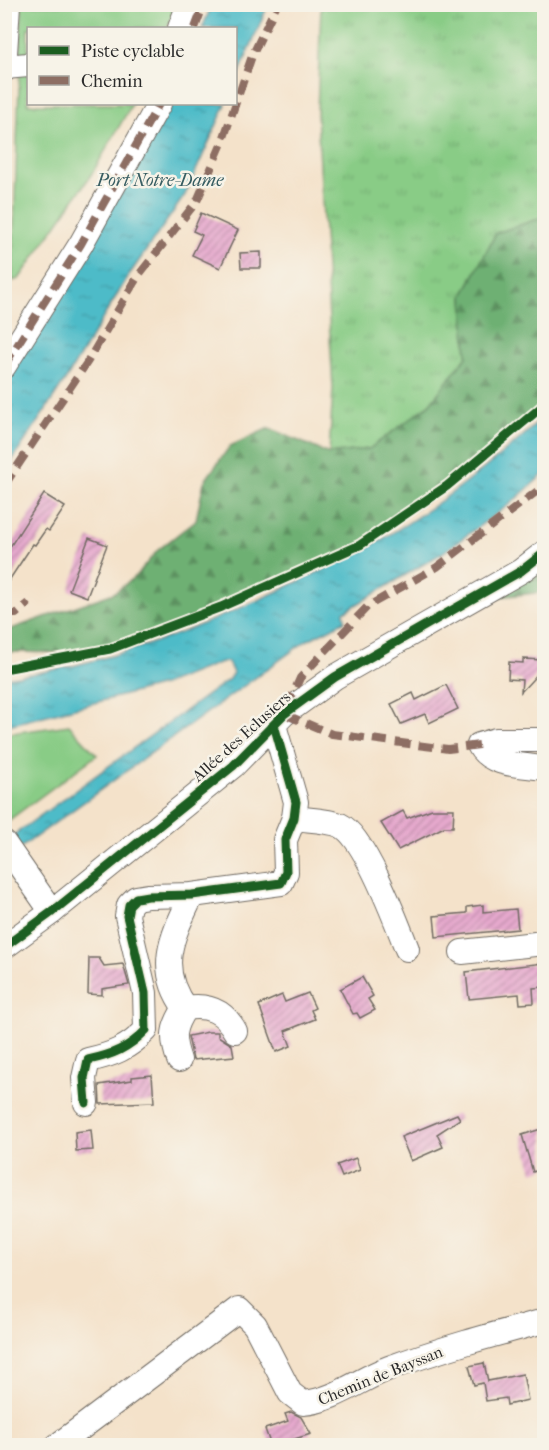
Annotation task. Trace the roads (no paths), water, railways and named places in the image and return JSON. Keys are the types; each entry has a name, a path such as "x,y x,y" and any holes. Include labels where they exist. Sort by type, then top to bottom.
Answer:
{"street":[{"path":"8,4 5,68 27,65"},
{"path":"180,27 189,4"},
{"path":"4,366 81,244 158,105"},
{"name":"Allée des Eclusiers","path":"4,947 52,912 232,766 284,714 335,677 521,571 544,553"},
{"path":"86,1103 84,1078 88,1060 109,1056 133,1044 146,1030 145,993 127,916 129,905 136,898 148,896 192,895 280,883 286,872 285,840 294,818 296,802 274,725"},
{"path":"544,740 496,740 479,745 482,752 492,759 544,768"},
{"path":"294,818 342,826 355,840 386,894 407,949"},
{"path":"4,843 52,912"},
{"path":"185,1008 174,993 169,968 170,943 192,895"},
{"path":"462,952 544,943"},
{"path":"179,1060 172,1040 176,1021 185,1008 199,1005 214,1009 227,1017 236,1031"},
{"name":"Chemin de Bayssan","path":"57,1446 239,1310 255,1325 290,1393 303,1403 319,1402 386,1369 457,1344 544,1321"}],"water":[{"path":"212,5 268,5 237,79 237,27 202,27"},
{"name":"Port Notre-Dame","path":"166,105 226,105 185,195 129,275 66,379 5,471 5,378 27,345"},
{"path":"544,417 544,474 510,504 442,553 344,612 345,621 306,641 5,859 4,842 229,679 233,673 228,662 221,662 163,685 5,726 5,678 78,665 146,645 246,606 342,561 386,537 434,506 502,454"}]}
